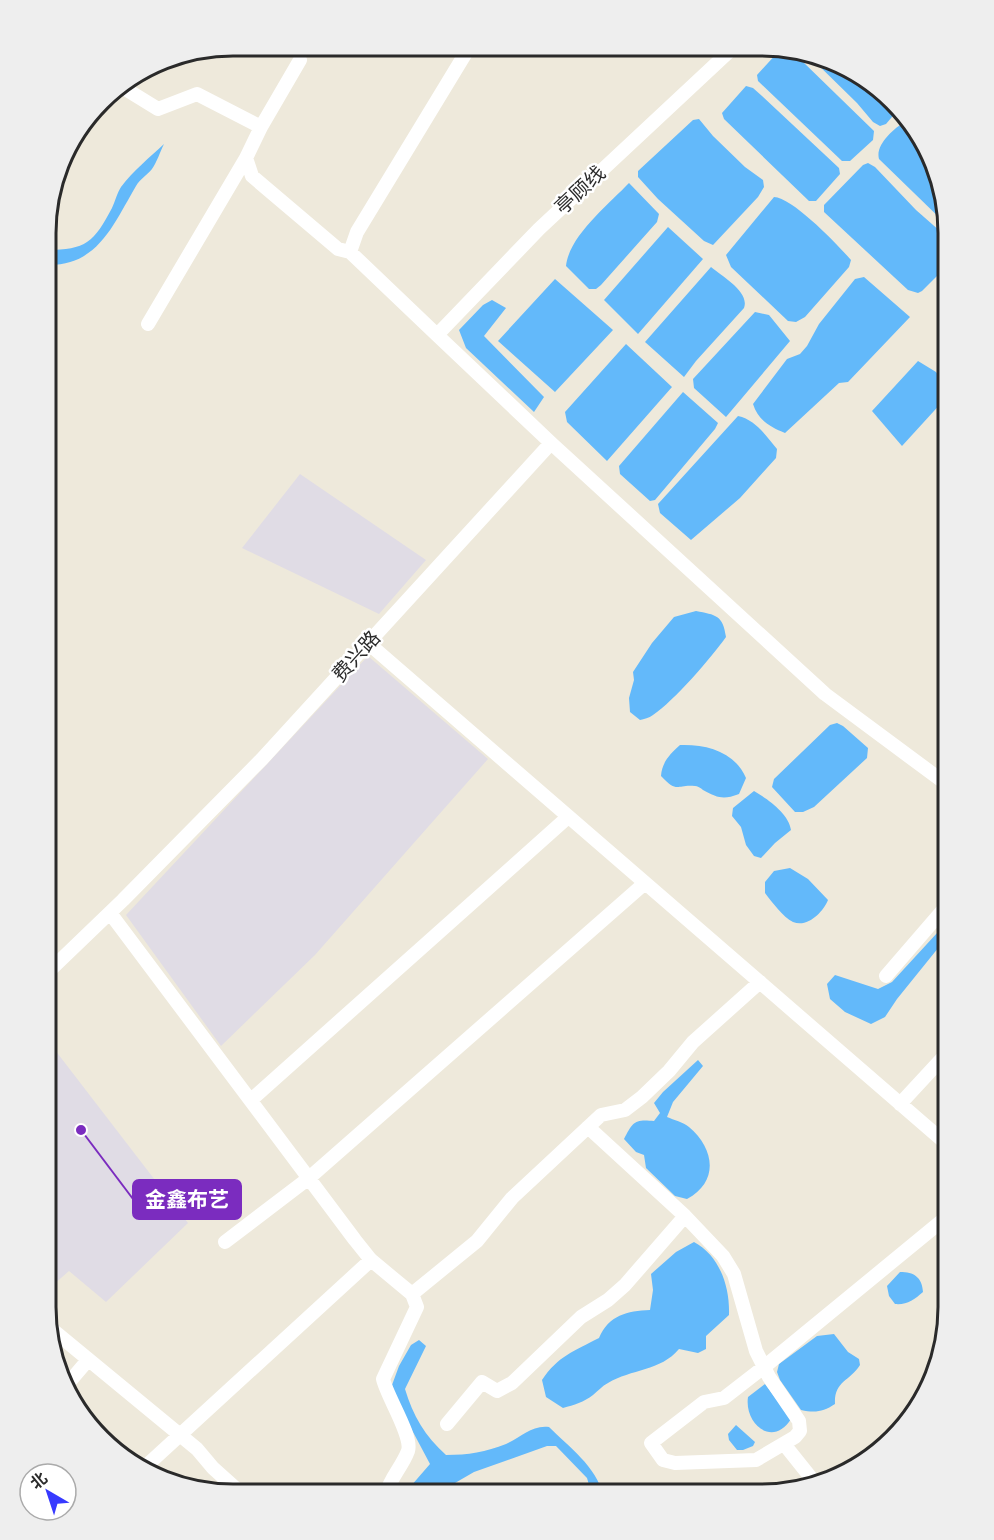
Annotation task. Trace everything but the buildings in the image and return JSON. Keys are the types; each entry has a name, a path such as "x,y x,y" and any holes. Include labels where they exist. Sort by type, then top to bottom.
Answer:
{"street":[{"path":"350,252 357,232 464,56"},
{"name":"亭顾线","path":"434,332 539,229 724,56"},
{"path":"148,324 246,158 261,127 300,60"},
{"path":"127,90 158,109 197,94 261,127"},
{"path":"246,158 252,176 338,249 350,252 551,443 825,694 938,778"},
{"name":"费兴路","path":"56,965 262,759 551,443"},
{"path":"368,643 938,1137"},
{"path":"251,1100 568,817"},
{"path":"225,1242 309,1178 645,883"},
{"path":"110,913 371,1260 412,1294 417,1307 383,1380 386,1392 408,1439 408,1449 388,1484"},
{"path":"886,976 938,916"},
{"path":"412,1294 477,1241 512,1198 601,1115 625,1110 642,1097 669,1071 693,1042 760,982"},
{"path":"900,1104 938,1063"},
{"path":"588,1127 685,1216 723,1256 734,1274 756,1351 764,1367 799,1421 800,1431 795,1437 756,1460 675,1463 663,1460 651,1443 704,1402 724,1398 764,1367 938,1224"},
{"path":"447,1424 482,1382 497,1391 512,1383 581,1317 608,1300 625,1285 685,1216"},
{"path":"149,1463 371,1260"},
{"path":"58,1335 197,1449 231,1484"},
{"path":"71,1380 88,1360"},
{"path":"784,1444 811,1477"}],"shaded area":[{"path":"300,474 426,560 379,614 242,548"},
{"path":"368,656 488,759 315,955 221,1046 126,915"},
{"path":"56,1051 188,1223 106,1302 69,1271 56,1282"}],"water":[{"path":"774,57 802,61 874,131 873,140 850,161 842,161 758,81 757,75"},
{"path":"819,66 850,79 869,92 894,115 886,124 880,126 873,122"},
{"path":"746,86 753,88 839,168 840,174 816,201 809,201 724,119 722,113"},
{"path":"699,119 745,167 763,180 764,187 758,197 713,245 704,241 658,199 638,177 638,171 693,120"},
{"path":"902,125 925,165 935,198 937,216 879,159 880,148 896,128"},
{"path":"164,144 154,166 138,184 112,228 102,240 92,251 79,259 56,264 56,250 80,246 100,229 121,187"},
{"path":"868,163 875,167 938,229 938,275 918,293 908,290 824,212 824,205 863,165"},
{"path":"629,183 659,214 657,222 601,285 596,289 589,289 566,266 569,255 574,243 591,221"},
{"path":"774,197 782,199 803,213 851,260 849,267 805,317 796,322 788,321 731,267 726,255"},
{"path":"668,227 703,259 638,334 604,300"},
{"path":"711,267 739,291 745,302 744,308 684,377 645,342"},
{"path":"864,277 910,317 848,382 839,383 785,433 761,419 753,404 787,359 800,354 807,346 819,324 855,279"},
{"path":"555,279 613,330 555,392 498,341"},
{"path":"492,300 506,308 484,336 544,397 534,412 466,348 459,330 483,305"},
{"path":"755,312 769,315 790,341 726,417 694,388 693,379"},
{"path":"626,344 672,387 607,461 567,422 565,412"},
{"path":"918,361 938,375 938,407 902,446 872,411"},
{"path":"683,392 718,423 655,500 650,501 620,474 619,466"},
{"path":"738,416 750,421 765,434 777,449 776,458 740,498 691,540 660,513 658,504"},
{"path":"696,611 717,617 723,624 726,637 671,700 651,716 640,720 630,712 629,698 634,680 633,672 652,643 674,617"},
{"path":"837,723 868,748 867,758 814,807 803,812 795,812 772,787 774,779 830,725"},
{"path":"680,745 710,748 735,762 746,778 739,794 721,797 697,786 674,787 667,782 661,776 663,767"},
{"path":"754,791 782,813 791,830 761,858 754,856 746,845 741,827 732,816 733,808"},
{"path":"790,868 808,879 828,900 819,914 804,923 789,920 765,893 765,882 774,871"},
{"path":"938,932 938,948 885,1017 871,1024 845,1012 830,999 827,984 835,975 878,989 892,982"},
{"path":"698,1060 703,1066 673,1102 667,1117 689,1127 698,1136 708,1155 709,1175 697,1192 687,1199 675,1196 646,1168 644,1155 636,1152 624,1139 638,1121 654,1121 660,1113 654,1103"},
{"path":"694,1242 711,1255 717,1264 728,1294 729,1315 706,1336 706,1349 698,1353 679,1349 664,1362 617,1378 586,1400 571,1406 563,1408 546,1397 542,1380 554,1365 567,1355 599,1338 613,1319 626,1313 650,1310 653,1290 651,1274 676,1252"},
{"path":"900,1272 916,1276 923,1292 903,1304 895,1304 889,1296 887,1286"},
{"path":"834,1334 848,1352 859,1359 860,1365 840,1386 835,1396 835,1404 819,1411 801,1410 780,1380 777,1372 779,1364 817,1336"},
{"path":"419,1340 426,1346 405,1389 421,1425 446,1455 469,1454 491,1449 537,1428 549,1427 573,1449 595,1475 600,1484 589,1484 587,1478 556,1446 547,1446 474,1472 453,1484 413,1484 430,1464 396,1400 392,1385 399,1366 411,1345"},
{"path":"765,1384 791,1419 776,1432 761,1429 750,1416 748,1397"},
{"path":"736,1425 755,1442 753,1446 737,1450 729,1440 728,1434"}],"place":[{"name":"金鑫布艺","path":"81,1130"}]}
